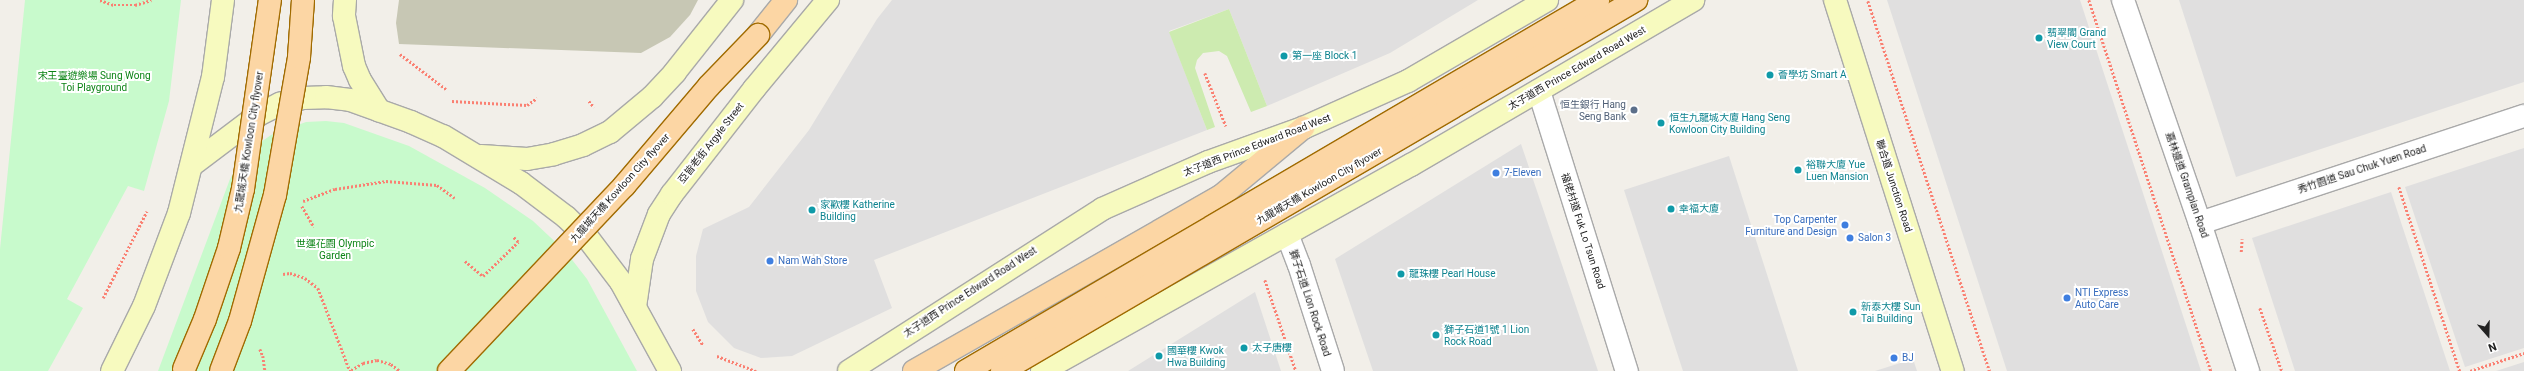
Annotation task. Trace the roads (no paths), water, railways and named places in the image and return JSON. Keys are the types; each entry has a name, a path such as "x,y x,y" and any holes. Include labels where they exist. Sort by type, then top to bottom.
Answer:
{"main road":[{"path":"112,371 123,361 163,260 192,165 213,77 223,0"},
{"name":"九龍城天橋 Kowloon City flyover","path":"184,371 205,319 229,248 238,211 252,133 270,0"},
{"path":"221,371 240,321 275,195 299,57 303,0"},
{"path":"345,0 344,16 354,66 379,110"},
{"path":"472,155 499,159 534,158 583,146 610,132 652,97 675,72 732,0"},
{"name":"九龍城天橋 Kowloon City flyover","path":"449,371 624,186 709,86 758,35 786,0"},
{"name":"亞皆老街 Argyle Street","path":"635,306 642,259 654,225 672,194 754,88 828,0"},
{"name":"太子道西 Prince Edward Road West","path":"849,371 1102,209 1208,162 1303,128 1408,81 1547,0"},
{"name":"九龍城天橋 Kowloon City flyover","path":"966,371 1598,0"},
{"name":"九龍城天橋 Kowloon City flyover","path":"1002,371 1636,0"},
{"name":"太子道西 Prince Edward Road West","path":"1042,371 1539,91 1693,0"},
{"name":"聯合道 Junction Road","path":"1835,0 1953,371"},
{"path":"192,165 258,115 280,104 303,98 326,97 350,100 379,110 442,136 521,183 566,217 604,259 635,306 671,369"},
{"path":"914,371 1221,196 1303,128"}],"street":[{"name":"嘉林邊道 Grampian Road","path":"2124,0 2200,223 2248,371"},
{"name":"福佬村道 Fuk Lo Tsun Road","path":"1539,91 1627,371"},
{"name":"秀竹園道 Sau Chuk Yuen Road","path":"2200,223 2524,116"},
{"name":"獅子石道 Lion Rock Road","path":"1287,234 1299,265 1333,371"}],"place":[{"name":"翡翠閣 Grand View Court","path":"2039,38"},
{"name":"第一座 Block 1","path":"1284,56"},
{"name":"薈學坊 Smart A","path":"1770,75"},
{"name":"恒生銀行 Hang Seng Bank","path":"1634,110"},
{"name":"恒生九龍城大廈 Hang Seng Kowloon City Building","path":"1661,123"},
{"name":"裕聯大廈 Yue Luen Mansion","path":"1798,170"},
{"name":"7-Eleven","path":"1496,173"},
{"name":"幸福大廈","path":"1671,209"},
{"name":"家歡樓 Katherine Building","path":"812,210"},
{"name":"Top Carpenter Furniture and Design","path":"1845,225"},
{"name":"Salon 3","path":"1850,238"},
{"name":"Nam Wah Store","path":"770,261"},
{"name":"龍珠樓 Pearl House","path":"1401,274"},
{"name":"NTI Express Auto Care","path":"2067,298"},
{"name":"新泰大樓 Sun Tai Building","path":"1853,312"},
{"name":"獅子石道1號 1 Lion Rock Road","path":"1436,335"},
{"name":"太子唐樓","path":"1244,348"},
{"name":"國華樓 Kwok Hwa Building","path":"1159,356"},
{"name":"BJ","path":"1894,358"}],"park label":[{"name":"宋王臺遊樂場 Sung Wong Toi Playground","path":"94,80"},
{"name":"世運花園 Olympic Garden","path":"335,248"}]}
